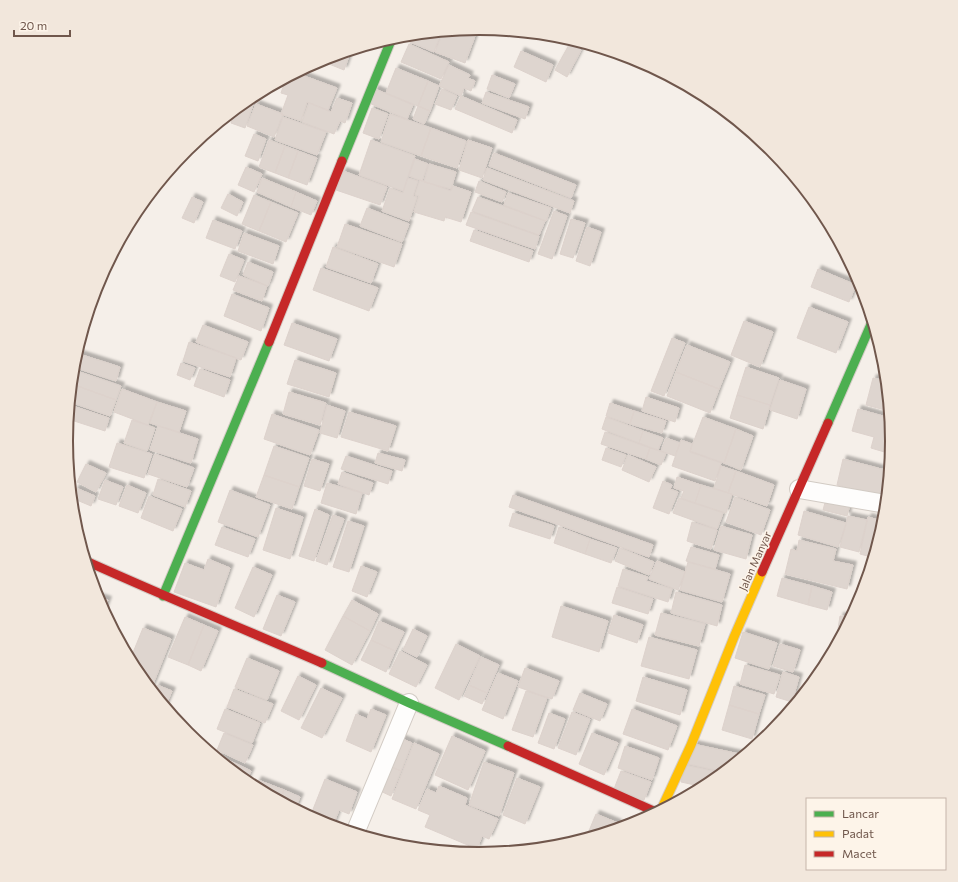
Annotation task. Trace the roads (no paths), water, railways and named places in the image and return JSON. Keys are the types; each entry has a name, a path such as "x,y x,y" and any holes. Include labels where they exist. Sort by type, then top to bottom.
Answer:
{"street":[{"path":"163,596 253,382 389,46"},
{"name":"Jalan Manyar","path":"665,802 690,746 734,637 869,329"},
{"path":"799,489 880,503"},
{"path":"93,564 163,596 349,675 650,809"},
{"path":"357,828 409,703"}]}
